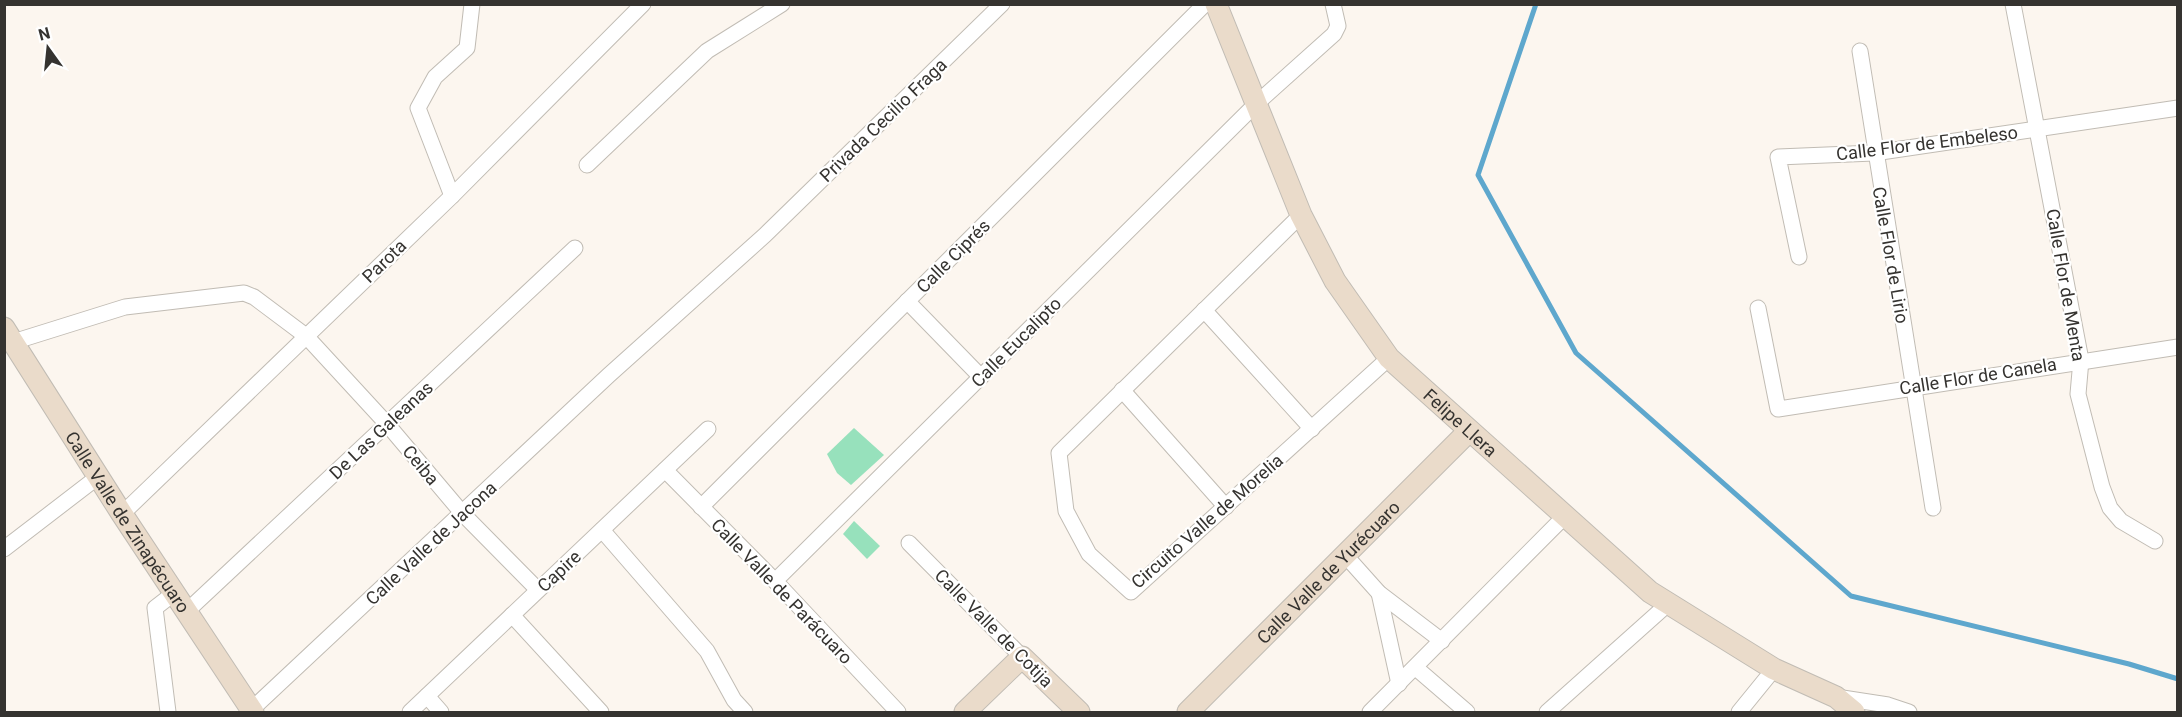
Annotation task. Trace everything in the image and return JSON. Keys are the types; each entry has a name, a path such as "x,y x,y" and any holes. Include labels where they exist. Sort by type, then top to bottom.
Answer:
{"street":[{"path":"452,196 418,108 435,77 467,48 472,4"},
{"name":"Parota","path":"122,514 452,196 643,4"},
{"path":"587,165 707,51 782,4"},
{"name":"Privada Cecilio Fraga","path":"609,375 765,236 1002,4"},
{"name":"Calle Ciprés","path":"701,507 1205,4"},
{"name":"Felipe Llera","path":"1216,4 1301,215 1335,280 1389,358 1650,592 1774,669 1836,697 1854,712"},
{"name":"Calle Eucalipto","path":"775,581 1257,103 1334,34 1338,26 1333,4"},
{"name":"Calle Flor de Menta","path":"2013,4 2017,39 2038,129 2081,360 2078,394 2102,487 2110,508 2121,522 2155,541"},
{"name":"Calle Flor de Lirio","path":"1860,51 1874,153 1933,508"},
{"name":"Calle Flor de Embeleso","path":"1799,257 1778,157 1874,153 2178,108"},
{"name":"Circuito Valle de Morelia","path":"1301,215 1059,453 1066,512 1089,554 1131,592 1389,358"},
{"name":"De Las Galeanas","path":"186,612 575,248"},
{"name":"Ceiba","path":"9,335 125,306 244,293 254,297 306,336 387,424 463,514 538,590"},
{"path":"907,301 981,377"},
{"name":"Calle Flor de Canela","path":"1758,308 1778,409 2081,360 2178,347"},
{"path":"1204,310 1312,429"},
{"name":"Calle Valle de Zinapécuaro","path":"9,335 173,594 252,711"},
{"name":"Calle Valle de Jacona","path":"252,711 609,375"},
{"path":"1122,390 1226,507"},
{"name":"Capire","path":"410,712 708,429"},
{"name":"Calle Valle de Yurécuaro","path":"1188,712 1469,431"},
{"name":"Calle Valle de Parácuaro","path":"665,470 775,581 898,712"},
{"path":"4,549 99,476"},
{"path":"1370,712 1565,516"},
{"path":"602,530 707,651 734,700 745,712"},
{"name":"Calle Valle de Cotija","path":"909,543 1079,712"},
{"path":"1345,555 1379,593 1442,641"},
{"path":"1379,593 1399,684"},
{"path":"168,712 155,608 173,594"},
{"path":"1547,712 1669,603"},
{"path":"512,615 601,712"},
{"path":"965,712 1022,657"},
{"path":"1416,668 1467,712"},
{"path":"1739,712 1774,669"},
{"path":"427,696 441,712"},
{"path":"1836,697 1888,705 1909,712"}],"green space":[{"path":"854,428 884,455 851,485 837,473 827,454"},
{"path":"854,521 880,546 867,559 843,534"}],"waterway":[{"path":"1536,4 1478,175 1576,353 1851,596 2129,664 2178,679"}]}
